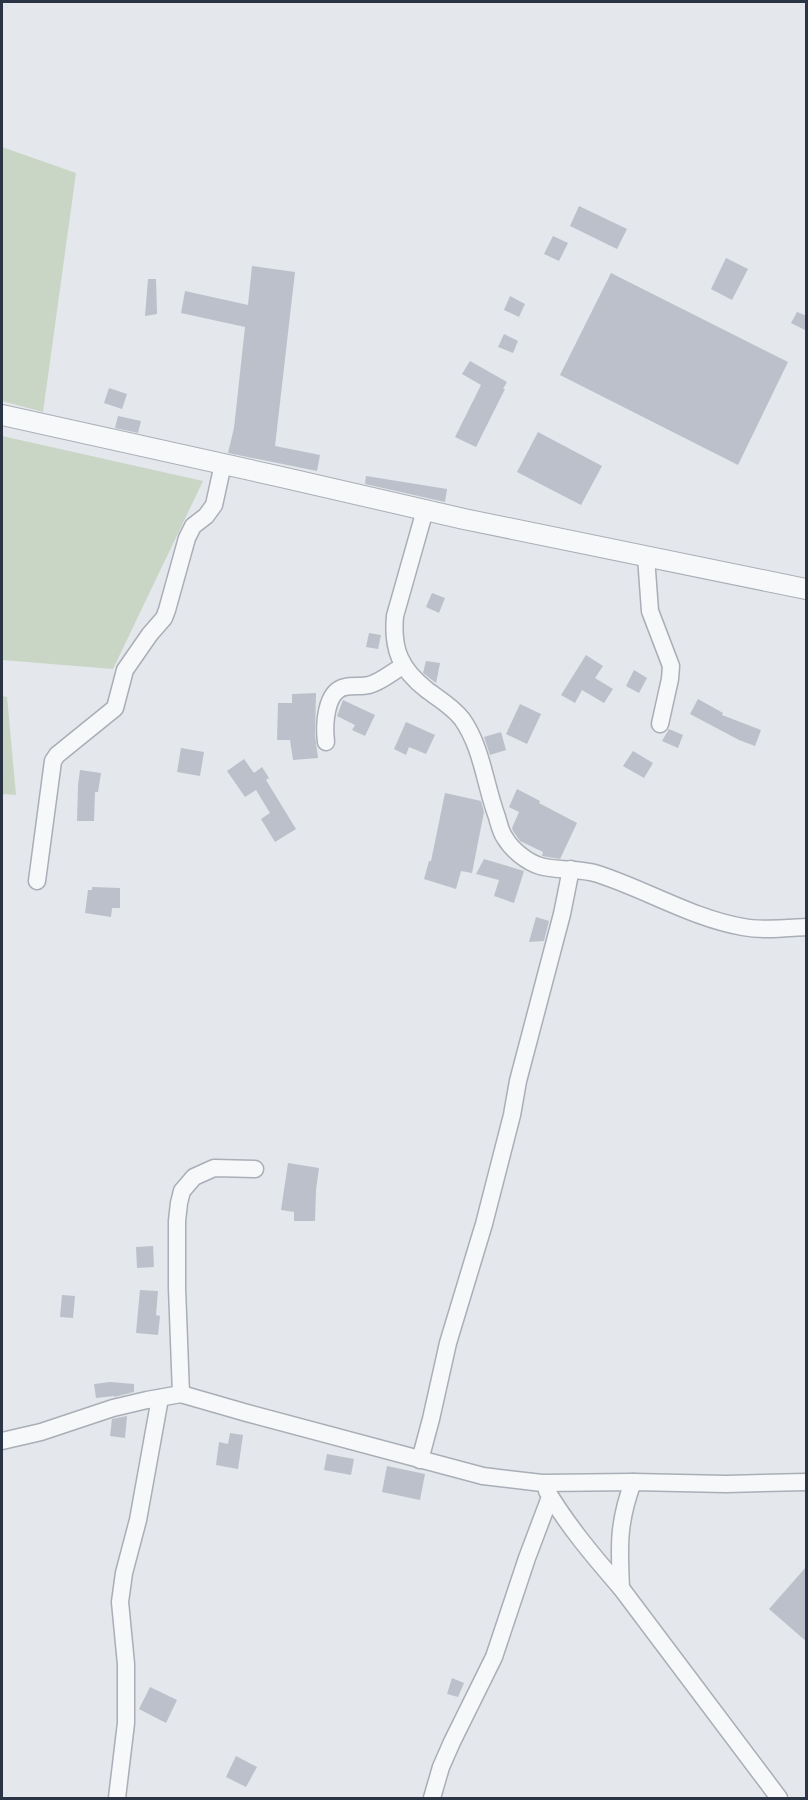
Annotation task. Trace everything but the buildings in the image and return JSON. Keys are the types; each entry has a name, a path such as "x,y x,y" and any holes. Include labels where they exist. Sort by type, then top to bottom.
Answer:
{"street":[{"path":"2,415 425,510 807,589"},
{"path":"37,881 53,760 115,708 125,670 164,618 187,538 193,526 206,516 214,505 223,464"},
{"path":"425,510 394,616 395,646 403,666 425,688 447,704 461,719 475,741 491,801 504,838 520,855 541,867 597,873 700,916 745,928 807,927"},
{"path":"646,557 651,611 670,666 670,679 660,723"},
{"path":"326,742 328,710 333,694 345,687 374,683 403,666"},
{"path":"420,1460 448,1343 484,1224 518,1081 562,914 571,869"},
{"path":"182,1394 177,1288 178,1203 182,1191 194,1177 204,1172 214,1168 255,1169"},
{"path":"2,1441 41,1432 113,1408 182,1394 420,1460 546,1490 633,1482 726,1484 807,1482"},
{"path":"117,1798 126,1723 126,1664 120,1602 124,1573 138,1520 160,1398"},
{"path":"621,1588 619,1548 621,1522 633,1482"},
{"path":"546,1490 584,1545 621,1588 779,1798"},
{"path":"432,1798 441,1767 494,1657 527,1558 546,1490"}],"green space":[{"path":"2,147 76,173 43,412 2,401"},
{"path":"2,436 203,481 113,669 2,660"},
{"path":"2,696 7,697 16,795 2,794"}]}
